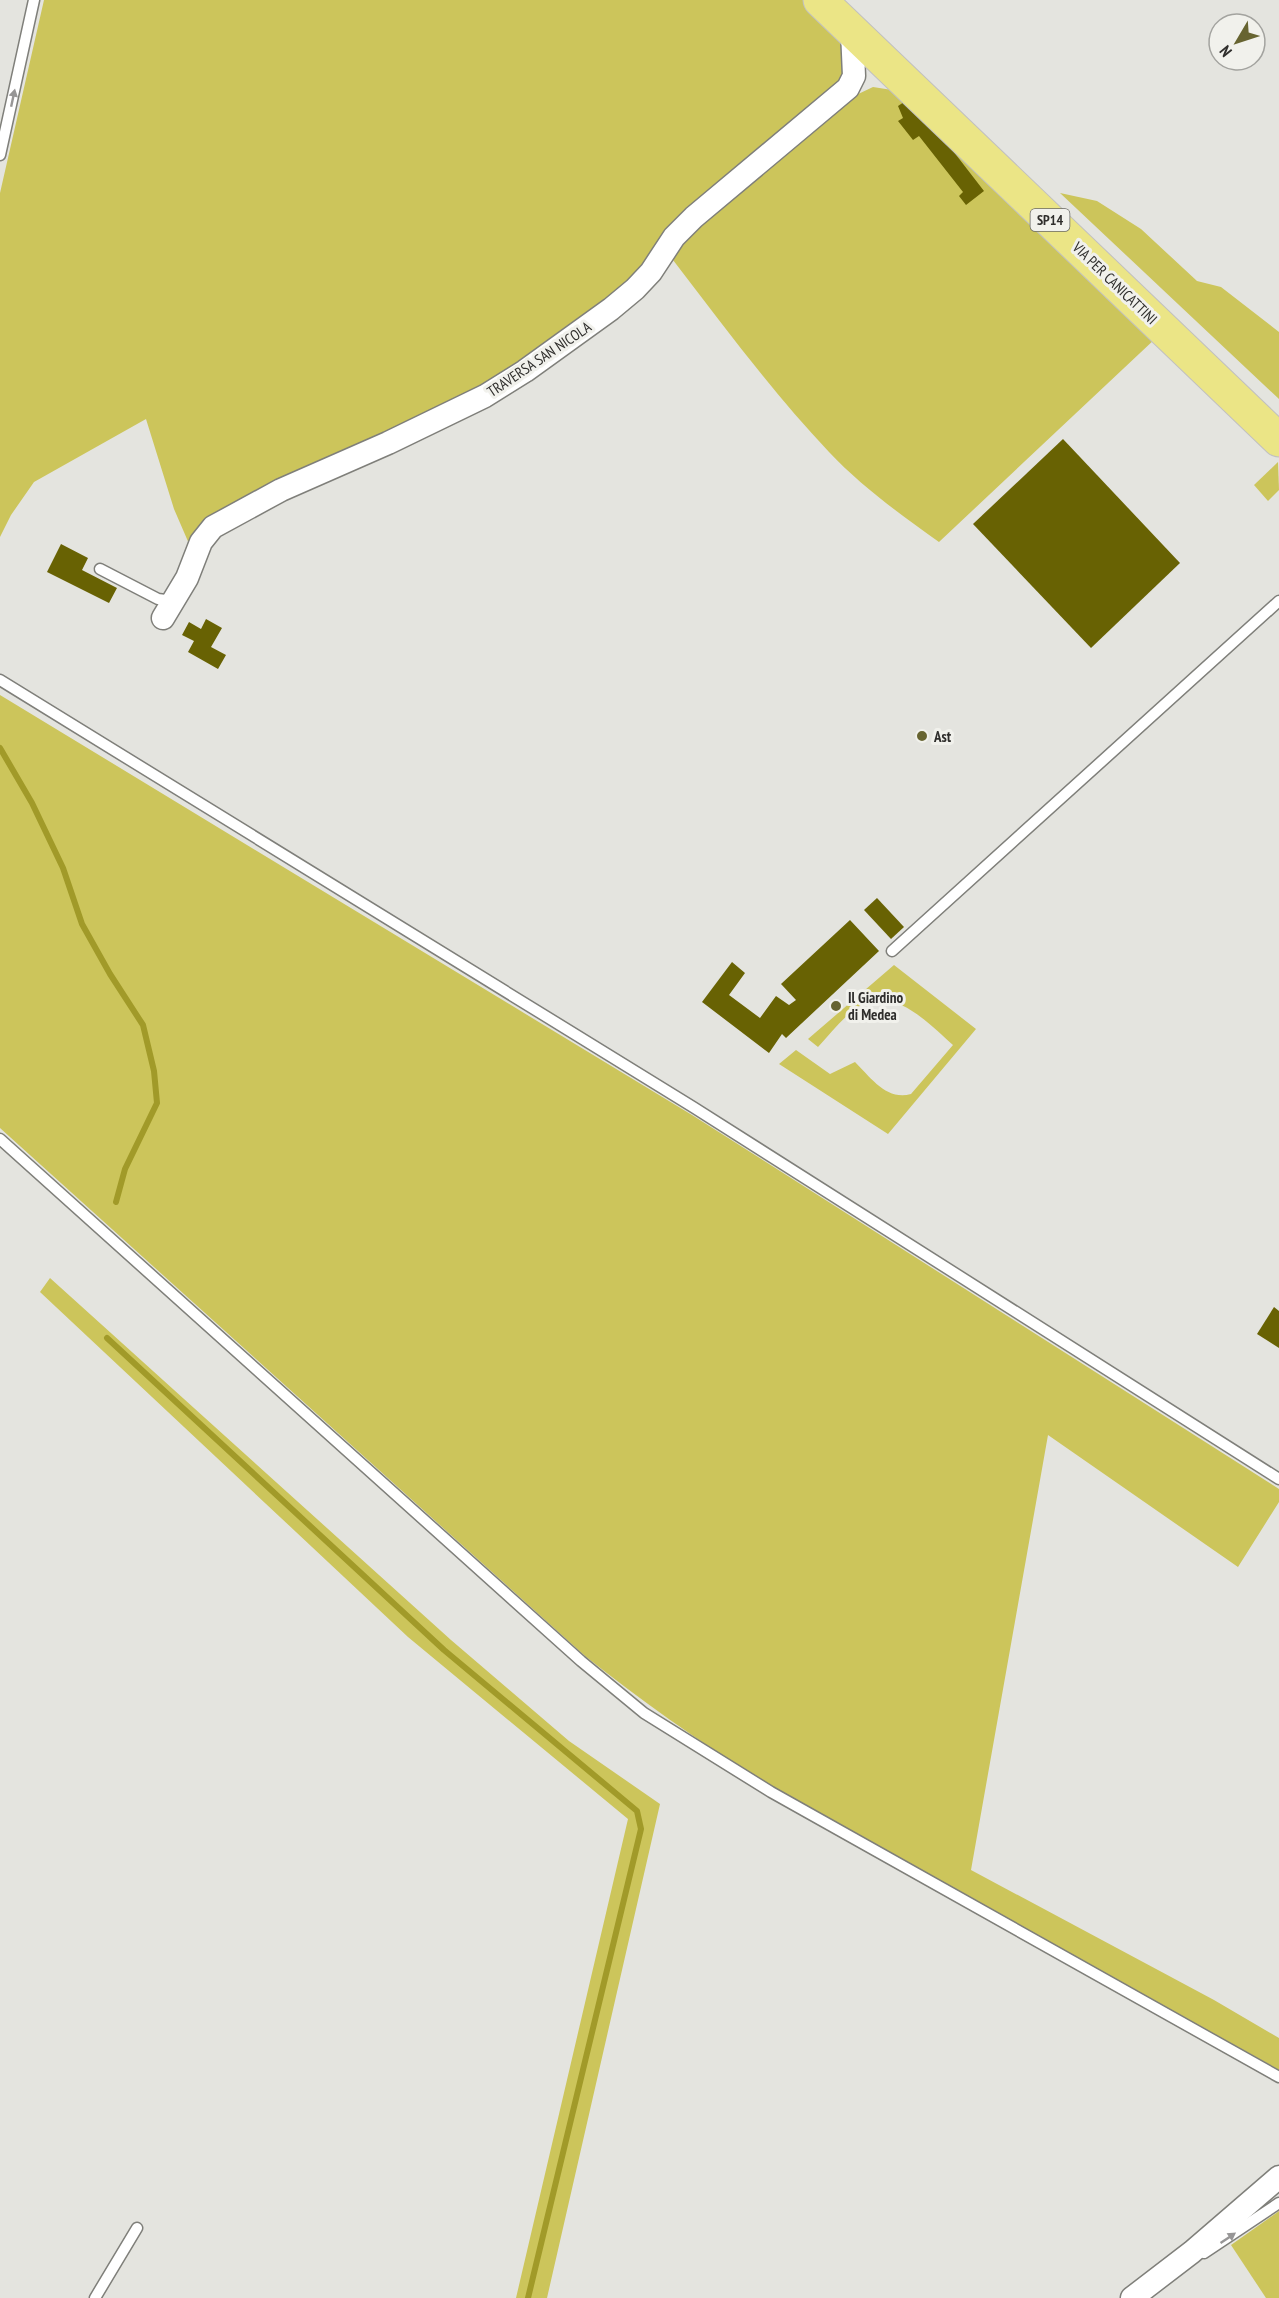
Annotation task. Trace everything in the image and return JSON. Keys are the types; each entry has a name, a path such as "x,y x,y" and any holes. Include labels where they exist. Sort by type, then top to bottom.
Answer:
{"main road":[{"name":"VIA PER CANICATTINI","path":"820,0 1279,440"},
{"name":"VIA PER CANICATTINI","path":"843,0 1279,419"}],"street":[{"name":"TRAVERSA SAN NICOLA","path":"168,609 188,578 201,542 213,527 281,490 388,443 485,396 535,364 627,296 651,272 675,237 694,217 848,88 854,76 852,31"},
{"path":"1192,2252 1279,2177"},
{"path":"1132,2298 1279,2188"}],"lane":[{"path":"0,155 34,0"},
{"path":"100,569 158,599 168,609"},
{"path":"892,951 1279,602"},
{"path":"0,680 693,1107 1279,1479"},
{"path":"0,1139 581,1662 644,1713 771,1792 1279,2078"},
{"path":"1159,2278 1221,2243 1279,2203"},
{"path":"95,2298 137,2228"}],"shaded area":[{"path":"44,0 806,0 840,33 846,76 642,275 487,387 190,546 174,509 146,419 34,482 11,515 0,537 0,193"},
{"path":"873,87 892,90 1156,338 939,542 896,511 841,465 768,382 673,260 681,244 694,231 854,96"},
{"path":"1060,193 1097,201 1141,229 1197,281 1221,287 1279,332 1279,399"},
{"path":"1278,462 1279,490 1268,501 1254,485"},
{"path":"0,695 692,1115 1279,1489 1279,1502 1238,1567 1048,1435 971,1870 1214,2000 1279,2038 1279,2070 757,1779 648,1704 585,1656 0,1128"},
{"path":"894,965 976,1029 888,1134 779,1064 796,1050 830,1074 855,1062 873,1081 887,1091 902,1095 911,1094 953,1045 910,1009 884,1000 871,1001 858,1007 847,1016 818,1047 808,1039"},
{"path":"50,1278 451,1640 569,1741 660,1804 547,2298 516,2298 628,1819 408,1637 40,1292"},
{"path":"1279,2211 1279,2298 1266,2298 1231,2245"}],"building":[{"path":"907,100 926,116 984,191 966,205 959,196 963,192 919,136 913,140 898,121 903,118 898,106"},
{"path":"1063,439 1180,563 1091,648 973,524"},
{"path":"61,544 88,558 82,570 117,588 109,603 47,572"},
{"path":"206,619 222,628 211,647 226,655 218,669 188,652 194,641 182,635 189,622 201,629"},
{"path":"877,898 904,927 891,939 864,910"},
{"path":"850,920 879,951 786,1038 782,1034 769,1053 702,1002 732,962 745,973 729,995 760,1018 776,996 789,1005 796,1000 781,984"},
{"path":"1274,1307 1279,1311 1279,1348 1257,1334"}],"waterway":[{"path":"0,748 32,803 63,868 82,924 110,974 143,1025 154,1071 157,1103 125,1169 116,1202"},
{"path":"107,1338 444,1650 637,1811 641,1829 528,2298"}],"place":[{"name":"Ast","path":"922,736"},
{"name":"Il Giardino di Medea","path":"836,1006"}]}
